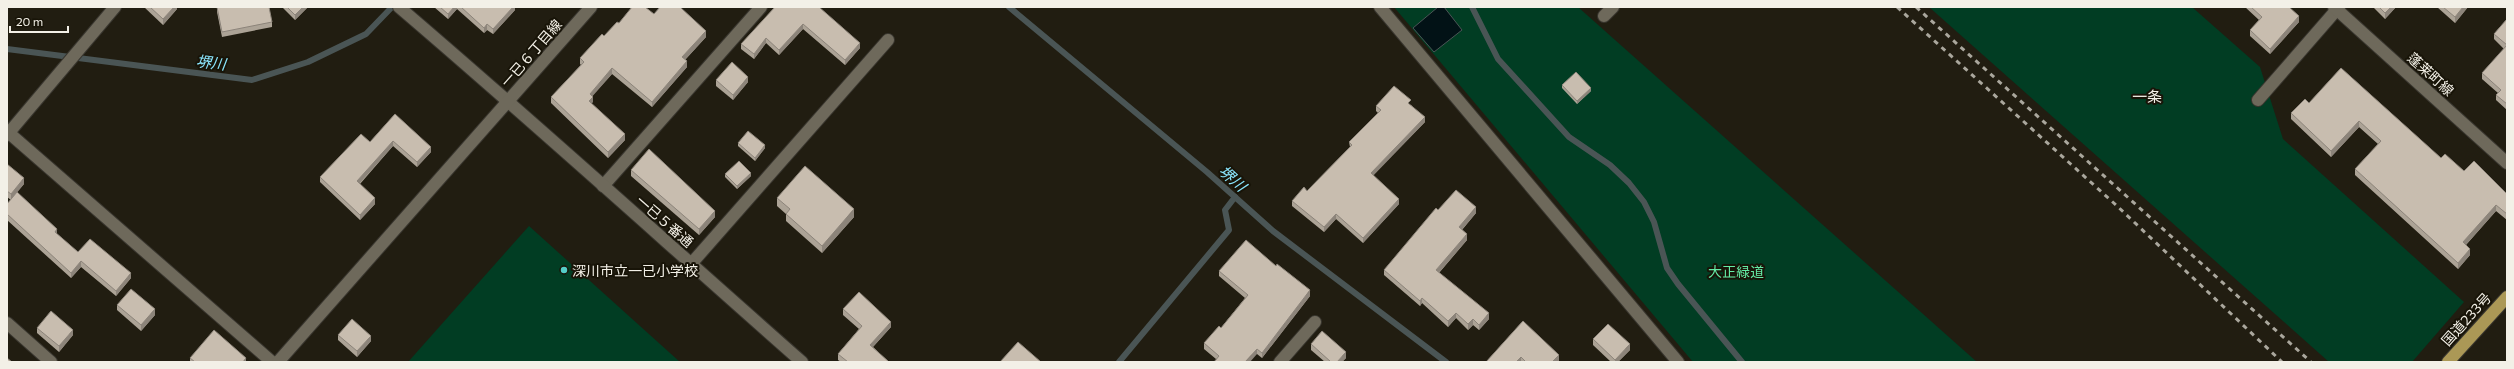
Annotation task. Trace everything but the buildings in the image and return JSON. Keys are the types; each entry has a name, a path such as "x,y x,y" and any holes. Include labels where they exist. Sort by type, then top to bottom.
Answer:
{"highway":[{"name":"国道233号","path":"2448,362 2507,297"}],"street":[{"path":"115,7 85,40 8,134 272,362"},
{"name":"一已６丁目線","path":"278,362 591,7"},
{"path":"603,186 761,7"},
{"path":"1380,7 1678,362"},
{"path":"1604,16 1613,7"},
{"path":"2258,100 2337,8"},
{"name":"蓬莱町線","path":"2337,8 2507,162"},
{"name":"一已５番通","path":"402,10 508,101 802,362"},
{"path":"691,264 888,40"},
{"path":"1280,362 1315,322"},
{"path":"7,323 51,362"}],"green space":[{"name":"大正緑道","path":"1394,7 1578,7 1977,362 1693,362"},
{"path":"1929,7 2192,7 2260,67 2283,139 2464,302 2412,362 2329,362"},
{"path":"529,226 680,362 408,362"}],"shaded area":[{"path":"1438,7 1444,7 1462,30 1434,52 1413,28"}],"waterway":[{"name":"堺川","path":"7,49 252,80 308,62 366,34 392,7"},
{"name":"堺川","path":"1009,7 1207,172 1273,231 1446,362"},
{"path":"1472,7 1498,59 1569,137 1610,165 1629,183 1644,202 1654,222 1667,268 1678,284 1742,362"},
{"path":"1119,362 1229,230 1225,210 1235,197"}],"railway":[{"path":"1897,7 2116,205 2282,362"},
{"path":"1916,7 2311,362"}],"place":[{"name":"深川市立一已小学校","path":"564,270"}],"district":[{"name":"一条","path":"2147,96"}]}
